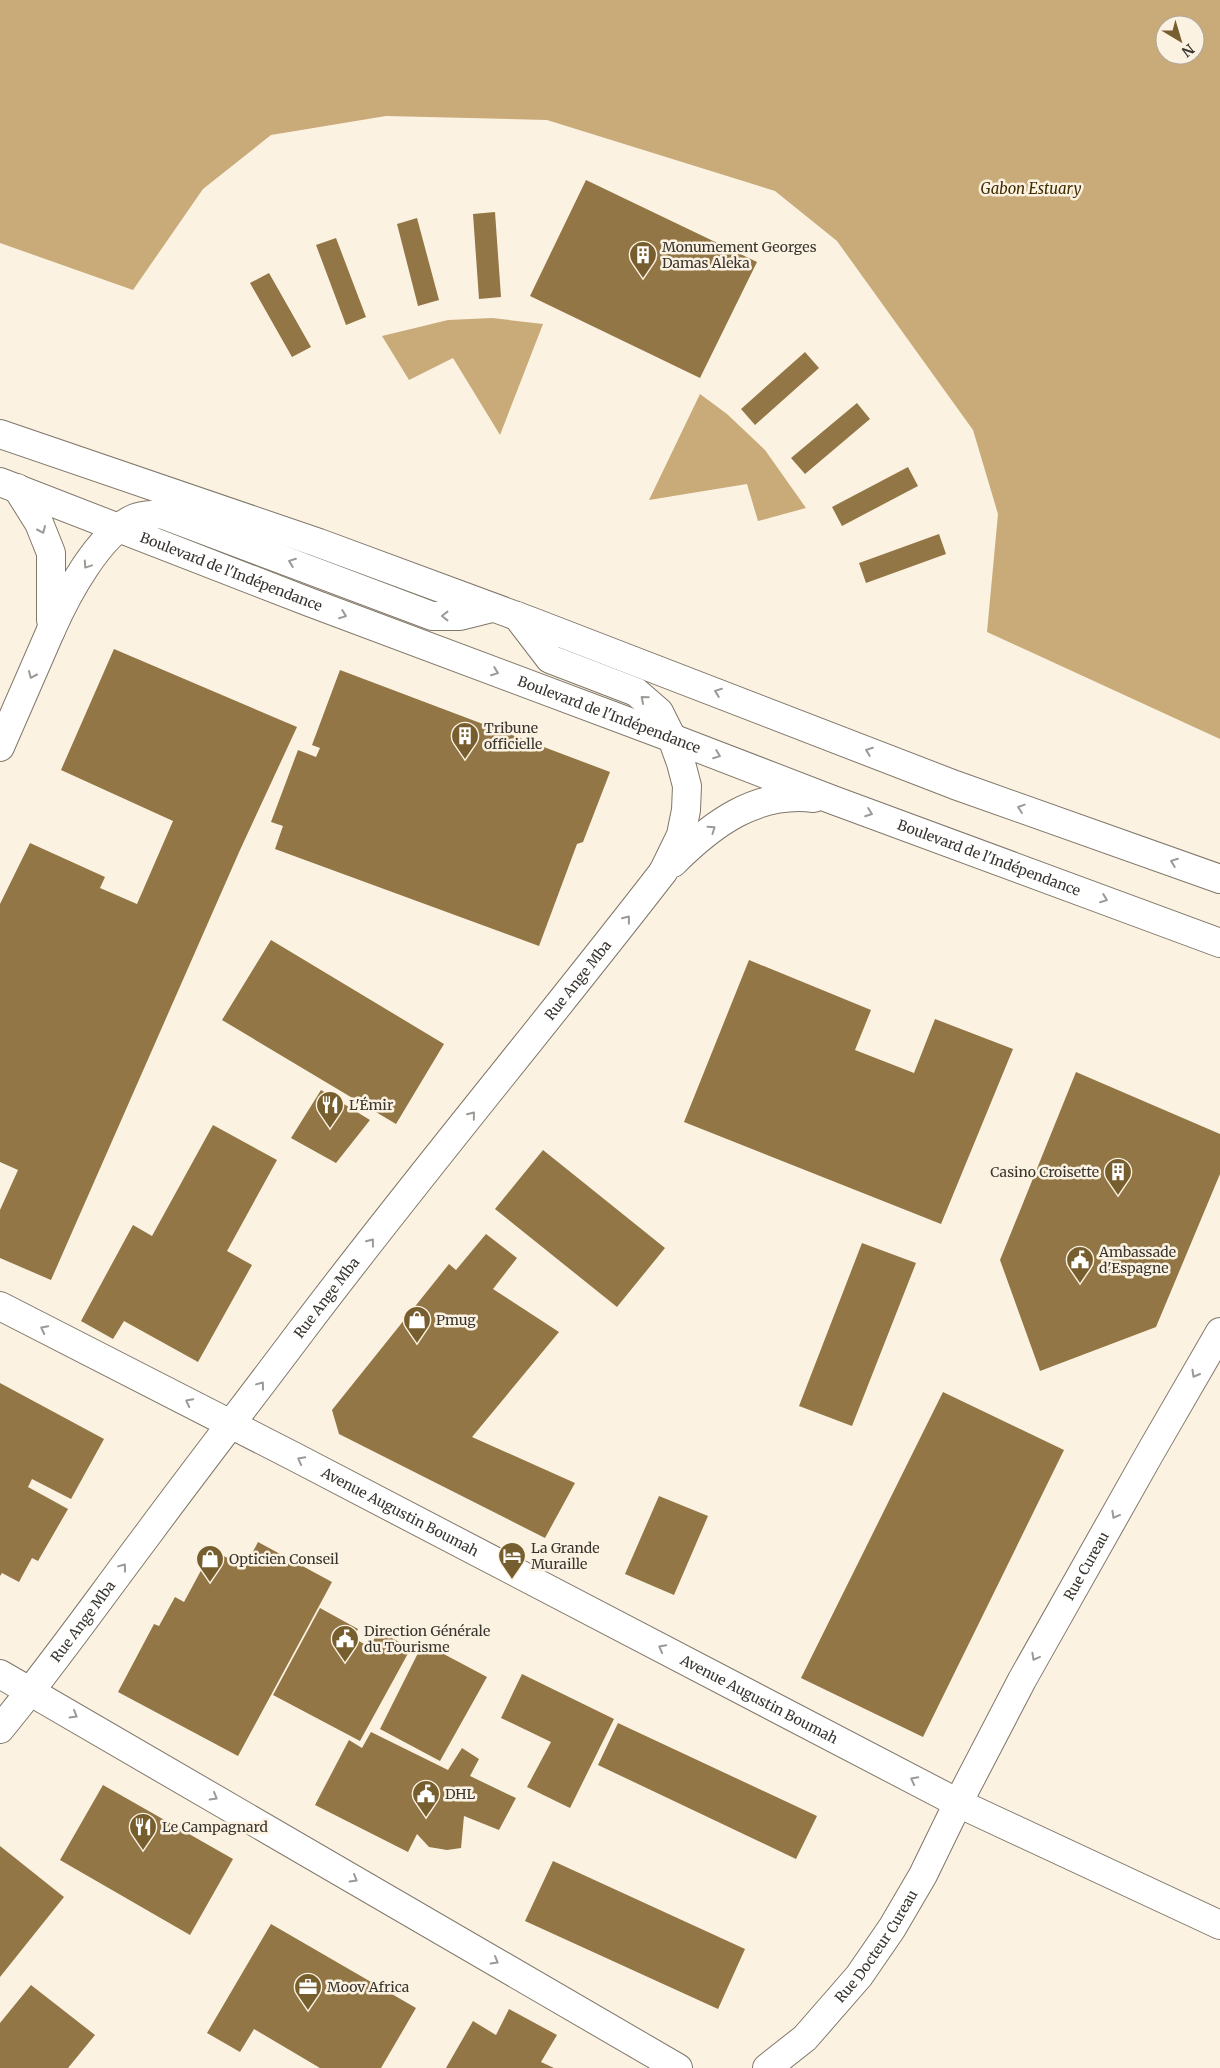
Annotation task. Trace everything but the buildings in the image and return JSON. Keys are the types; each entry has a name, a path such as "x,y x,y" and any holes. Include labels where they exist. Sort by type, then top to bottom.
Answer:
{"street":[{"path":"0,434 318,542 955,784 1220,879"},
{"path":"8,485 39,523 52,552 51,630"},
{"name":"Boulevard de l'Indépendance","path":"8,485 309,602 833,800 1220,943"},
{"path":"0,747 65,598 91,559 118,528 136,518 161,514 432,616 460,616 505,612"},
{"path":"505,612 550,659 636,692 660,712 672,738 687,786 686,810 681,835 662,872"},
{"path":"662,872 695,840 739,810 770,799 807,797 833,800"},
{"name":"Rue Ange Mba","path":"0,1729 32,1691 197,1468 304,1328 579,982 662,872"},
{"name":"Avenue Augustin Boumah","path":"0,1306 232,1424 958,1803 1220,1926"},
{"name":"Rue Cureau","path":"958,1803 1022,1680 1220,1332"},
{"path":"0,1674 678,2068"},
{"name":"Rue Docteur Cureau","path":"767,2068 804,2038 859,1976 892,1928 923,1875 958,1803"}],"water":[{"name":"Gabon Estuary","path":"0,0 1220,0 1220,739 987,632 998,514 973,430 837,241 775,191 547,120 386,116 271,135 203,189 133,290 0,243"},
{"path":"492,318 543,324 500,435 453,358 409,380 382,336 448,320"},
{"path":"700,394 727,414 765,450 806,508 758,521 747,484 649,500"}],"place":[{"name":"Monumement Georges Damas Aleka","path":"643,279"},
{"name":"Tribune officielle","path":"465,760"},
{"name":"L'Émir","path":"330,1129"},
{"name":"Casino Croisette","path":"1118,1196"},
{"name":"Ambassade d'Espagne","path":"1080,1284"},
{"name":"Pmug","path":"417,1344"},
{"name":"La Grande Muraille","path":"512,1580"},
{"name":"Opticien Conseil","path":"210,1583"},
{"name":"Direction Générale du Tourisme","path":"345,1663"},
{"name":"DHL","path":"426,1818"},
{"name":"Le Campagnard","path":"143,1851"},
{"name":"Moov Africa","path":"308,2011"}]}
